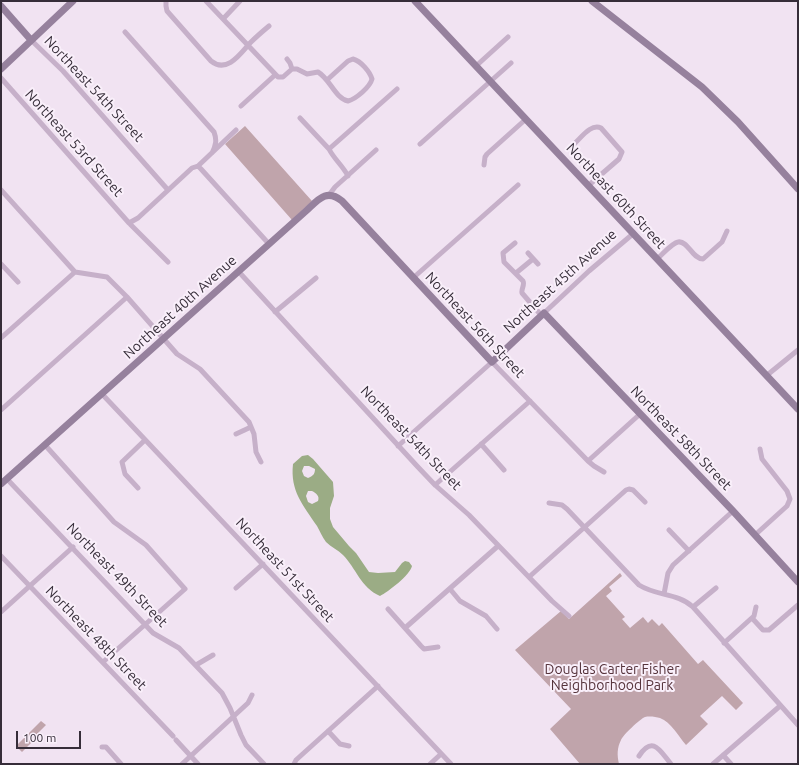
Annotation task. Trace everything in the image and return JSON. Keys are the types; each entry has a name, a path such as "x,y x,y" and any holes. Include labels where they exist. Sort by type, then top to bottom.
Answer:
{"street":[{"path":"1,69 73,1"},
{"path":"166,1 167,11 214,63 224,65 229,64 269,26"},
{"path":"206,1 275,75 284,77 292,69 297,69 307,74 318,72 343,99 348,101 352,100 369,85 372,79 371,75 359,61 353,59 348,61 327,80"},
{"path":"223,19 240,1"},
{"name":"Northeast 60th Street","path":"415,1 658,258 798,409"},
{"path":"592,1 702,87 738,122 798,189"},
{"name":"Northeast 54th Street","path":"1,6 31,40 63,71 168,190"},
{"path":"125,32 209,125 216,137 216,144 212,153"},
{"path":"476,66 508,37"},
{"path":"287,59 292,69"},
{"path":"420,144 512,63"},
{"path":"241,106 275,75"},
{"name":"Northeast 53rd Street","path":"1,78 129,223 168,262"},
{"path":"329,149 396,88"},
{"path":"300,118 329,149 331,154 348,176"},
{"path":"484,165 487,154 526,119"},
{"path":"574,144 592,127 597,126 601,128 619,147 622,153 619,159 589,185"},
{"path":"129,223 138,218 192,168 198,166 236,130"},
{"name":"Northeast 40th Avenue","path":"1,484 321,198 329,195 376,150"},
{"path":"198,166 270,244"},
{"path":"413,278 518,185"},
{"path":"1,190 75,272 107,277 165,338 177,354 200,369 246,418 252,427 256,452 261,462"},
{"name":"Northeast 56th Street","path":"329,195 335,196 342,201 492,362 588,461 604,472"},
{"path":"658,258 675,244 680,242 683,243 698,259 703,259 722,242 727,231"},
{"name":"Northeast 45th Avenue","path":"398,446 492,362 589,271 634,233"},
{"path":"515,243 503,253 504,262 524,282 522,291 524,296 543,314"},
{"path":"528,253 538,264"},
{"path":"516,273 533,259"},
{"path":"1,264 18,282"},
{"path":"1,338 75,272"},
{"name":"Northeast 54th Street","path":"239,272 435,485 462,508 552,601 569,616"},
{"path":"275,312 316,278"},
{"path":"1,410 127,297"},
{"name":"Northeast 58th Street","path":"543,314 733,511 798,582"},
{"path":"766,376 798,350"},
{"name":"Northeast 51st Street","path":"102,394 451,764"},
{"path":"435,485 530,401"},
{"path":"588,461 640,414"},
{"path":"236,434 252,427"},
{"path":"138,488 125,474 122,462 145,440"},
{"path":"481,444 504,470"},
{"path":"45,445 114,522 146,545 185,589 103,662"},
{"path":"755,535 787,506 790,499 787,491 762,459 760,449"},
{"name":"Northeast 49th Street","path":"8,479 153,633 179,648 222,693 246,745 264,764"},
{"path":"529,577 584,527 629,489 633,490 645,502"},
{"path":"549,502 562,505 639,585 652,592 683,600 693,607 798,726"},
{"path":"664,594 671,568 733,511"},
{"path":"669,530 689,551"},
{"path":"405,628 498,546"},
{"path":"1,612 73,547"},
{"name":"Northeast 48th Street","path":"1,556 198,764"},
{"path":"236,588 262,564"},
{"path":"693,607 716,588"},
{"path":"450,589 460,601 486,616 497,629"},
{"path":"752,618 763,630 766,631 771,629 798,605"},
{"path":"724,642 754,616 756,607"},
{"path":"388,609 424,649 438,648"},
{"path":"196,665 213,655"},
{"path":"294,764 296,760 378,686"},
{"path":"182,764 248,703 252,695"},
{"path":"713,764 780,706"},
{"path":"328,731 340,744 349,746"},
{"path":"639,756 643,750 650,745 657,747 671,764"},
{"path":"102,747 106,747 121,764"},
{"path":"430,764 441,754"},
{"path":"723,755 731,764"}],"green space":[{"path":"245,126 312,201 292,220 225,144"},
{"name":"Douglas Carter Fisher Neighborhood Park","path":"620,573 622,576 609,587 612,591 606,596 625,617 622,619 630,628 643,617 648,623 652,619 659,626 662,623 698,664 703,660 743,703 736,710 722,696 700,716 708,724 686,745 671,726 664,720 655,717 645,717 632,727 621,740 618,752 619,764 580,764 550,729 571,709 515,650 561,611 569,619"},
{"path":"41,721 46,725 22,752 16,746"}],"shaded area":[{"path":"308,455 313,459 333,482 334,496 330,508 330,519 333,527 356,553 369,572 395,572 405,561 409,562 412,566 403,578 380,596 363,583 343,555 326,542 302,504 294,482 293,464 302,456","holes":["304,466 309,466 315,469 312,476 308,478 304,476 302,471","308,491 312,491 316,494 318,496 318,501 312,504 308,502 306,496"]}]}
